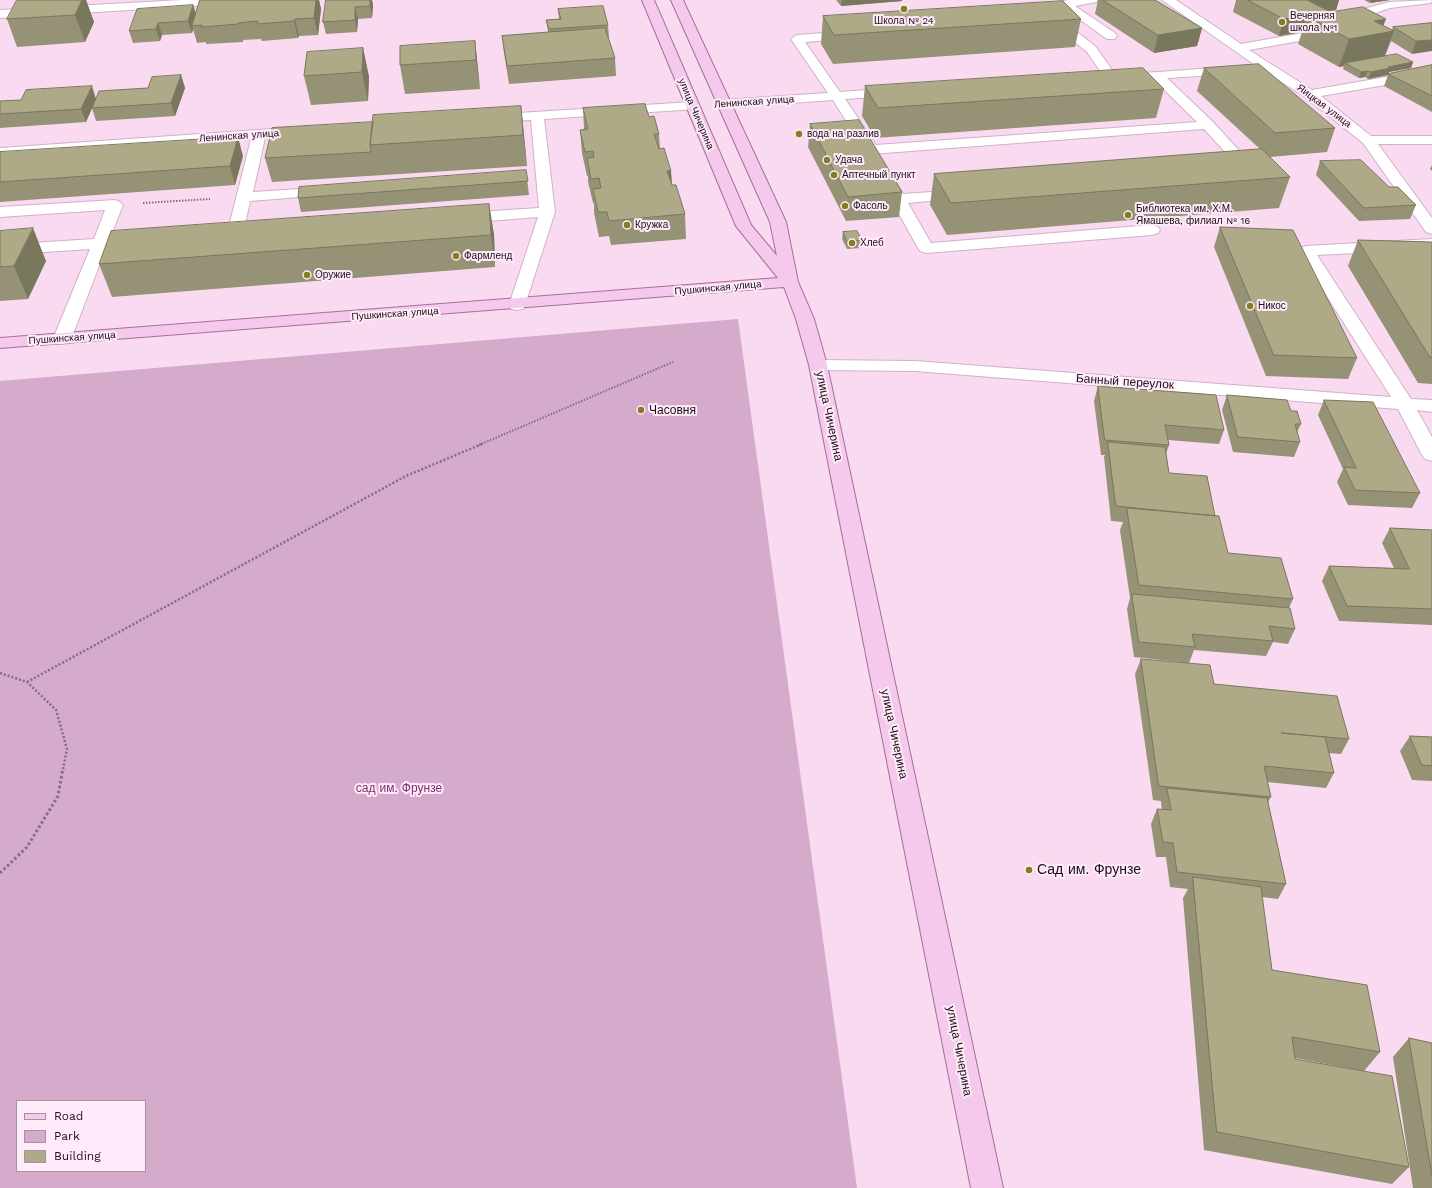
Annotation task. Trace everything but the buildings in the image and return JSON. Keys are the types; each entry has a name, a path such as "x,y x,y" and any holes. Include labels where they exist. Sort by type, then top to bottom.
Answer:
{"main road":[{"name":"улица Чичерина","path":"648,0 744,226 790,282"},
{"name":"улица Чичерина","path":"677,0 778,222 790,282 805,319 818,365 986,1188"},
{"name":"Ленинская улица","path":"692,106 723,104"},
{"name":"Пушкинская улица","path":"0,344 517,305 790,282"}],"street":[{"path":"0,14 243,0"},
{"path":"1061,2 1092,0"},
{"name":"Яицкая улица","path":"1168,0 1268,68 1310,94 1368,140 1432,229"},
{"path":"1238,48 1329,32 1360,14 1389,5 1431,0"},
{"path":"1061,2 1111,36"},
{"path":"1037,19 1052,18 1091,49 1112,78"},
{"path":"866,33 797,39 836,95 876,160 926,248 1152,230"},
{"path":"1096,79 1268,68"},
{"path":"1310,94 1432,73"},
{"path":"1156,75 1208,125 1252,172 1237,173"},
{"name":"Ленинская улица","path":"723,104 907,91"},
{"name":"Ленинская улица","path":"481,119 692,106"},
{"path":"517,305 547,212 537,115"},
{"path":"876,160 1208,125"},
{"name":"Ленинская улица","path":"0,152 314,130"},
{"path":"235,234 259,134"},
{"path":"1368,140 1432,140"},
{"path":"528,173 544,172"},
{"path":"243,197 300,193"},
{"path":"897,199 976,193"},
{"path":"0,212 115,205 62,339"},
{"path":"446,219 547,212"},
{"path":"219,235 251,233"},
{"path":"0,250 156,240"},
{"path":"1432,244 1306,251 1404,403 1432,455"},
{"name":"Банный переулок","path":"818,365 923,366 1432,406"}],"path":[{"path":"115,205 243,197"},
{"path":"27,682 406,476 673,362"},
{"path":"0,673 27,682 56,710 67,749 58,796 27,847 0,873"}],"green space":[{"name":"сад им. Фрунзе","path":"738,319 857,1188 0,1188 0,381"}],"place":[{"name":"Школа № 24","path":"904,9"},
{"name":"Вечерняя школа №1","path":"1282,22"},
{"name":"вода на разлив","path":"799,134"},
{"name":"Удача","path":"827,160"},
{"name":"Аптечный пункт","path":"834,175"},
{"name":"Фасоль","path":"845,206"},
{"name":"Библиотека им. Х.М. Ямашева, филиал № 16","path":"1128,215"},
{"name":"Кружка","path":"627,225"},
{"name":"Хлеб","path":"852,243"},
{"name":"Фармленд","path":"456,256"},
{"name":"Оружие","path":"307,275"},
{"name":"Никос","path":"1250,306"},
{"name":"Часовня","path":"641,410"},
{"name":"Сад им. Фрунзе","path":"1029,870"}]}
